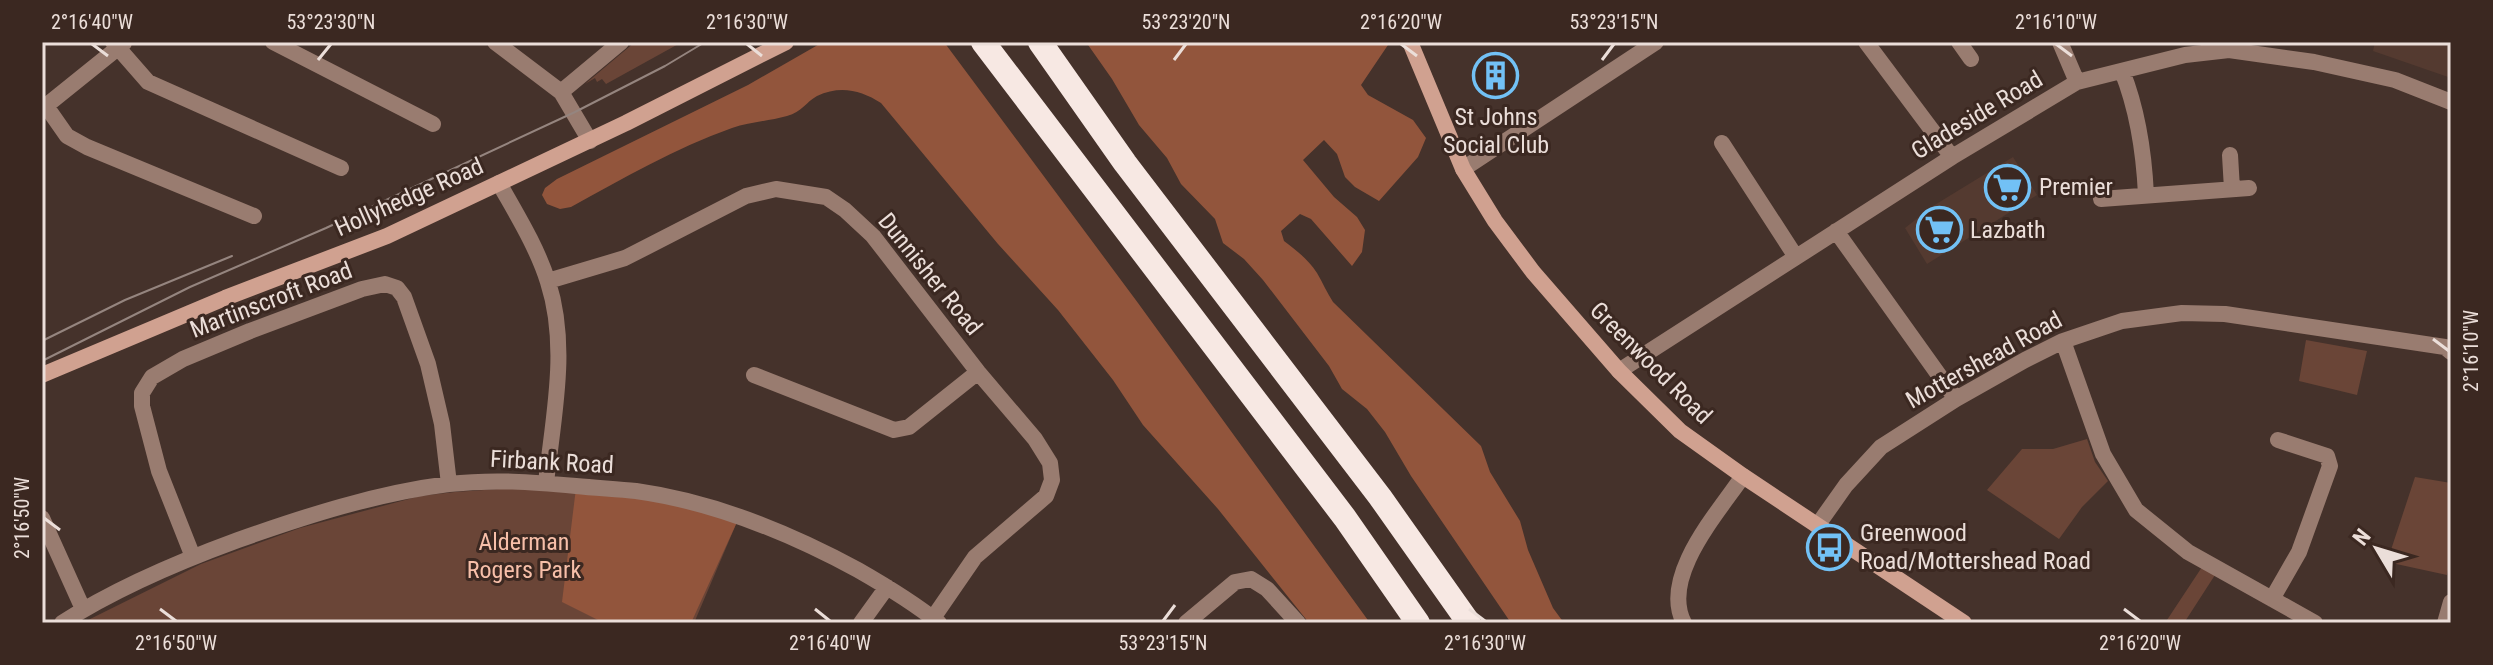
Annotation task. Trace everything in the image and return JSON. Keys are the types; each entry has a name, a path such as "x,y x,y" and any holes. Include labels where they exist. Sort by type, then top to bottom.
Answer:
{"highway":[{"path":"983,42 1345,518 1418,623"},
{"path":"1040,42 1125,163 1380,497 1469,623"}],"street":[{"path":"273,42 433,124"},
{"path":"495,42 561,92 590,141"},
{"path":"561,92 621,42"},
{"name":"Hollyhedge Road","path":"42,375 225,298 387,236 590,141 786,42"},
{"name":"Greenwood Road","path":"1410,42 1463,169 1495,221 1533,272 1619,371 1680,431 1964,623"},
{"path":"1463,169 1656,42"},
{"path":"1866,42 1952,157"},
{"path":"1959,42 1971,59"},
{"path":"2060,42 2077,82"},
{"path":"254,216 87,147 67,136 44,107 118,44 148,82 341,168"},
{"name":"Gladeside Road","path":"1619,371 1952,157 2077,82 2229,46 2395,80 2451,102"},
{"path":"2122,71 2143,150 2146,195"},
{"path":"1722,143 1796,257"},
{"path":"2101,199 2240,188 2230,155"},
{"path":"499,183 527,233 548,281 558,324 559,362 546,483"},
{"name":"Dunnisher Road","path":"548,281 625,258 746,196 776,189 804,192 826,197 845,210 873,236 978,372 1035,439 1050,463 1052,480 1046,496 975,557 936,620"},
{"path":"1836,231 1956,399"},
{"name":"Martinscroft Road","path":"193,557 159,471 142,406 142,393 152,377 183,359 362,289 385,284 397,288 404,297 428,364 442,424 449,484"},
{"name":"Mottershead Road","path":"1817,526 1846,485 1881,447 1956,399 2063,341 2122,321 2182,313 2225,314 2445,347 2451,352"},
{"path":"2063,341 2103,454 2136,510 2188,552 2315,623"},
{"path":"754,375 894,430 909,427 978,372"},
{"path":"2272,599 2299,552 2330,466 2327,456 2278,440"},
{"path":"1684,623 1676,602 1685,562 1743,476"},
{"name":"Firbank Road","path":"62,623 83,609 193,557 286,523 347,505 449,484 511,480 637,492 691,502 749,519 813,545 887,587 936,620"},
{"path":"42,518 83,609"},
{"path":"1186,623 1235,582 1251,579 1267,589 1298,623"},
{"path":"861,623 887,587"},
{"path":"2445,623 2451,602"}],"shaded area":[{"path":"823,42 944,42 1370,623 1309,623 1218,509 1143,425 1113,380 1058,310 998,244 881,103 850,90 826,93 813,98 792,114 739,126 690,145 571,207 560,209 547,204 542,195 545,188 557,179 748,85"},
{"path":"1086,42 1314,42 1315,45 1320,42 1390,42 1361,85 1368,95 1413,120 1426,138 1418,157 1379,201 1355,187 1345,177 1337,154 1324,140 1303,160 1334,197 1357,217 1365,230 1362,252 1352,266 1311,219 1300,214 1281,231 1284,241 1314,268 1333,302 1481,446 1490,472 1520,521 1528,550 1553,608 1564,623 1511,623 1411,476 1385,432 1367,409 1342,389 1329,366 1263,280 1244,259 1223,243 1215,219 1181,184 1167,158 1139,125"},
{"path":"2375,42 2451,42 2451,78 2373,51"},
{"path":"2013,157 2037,195 1927,264 1905,228 1933,206"},
{"path":"576,488 662,500 737,522 691,623 604,623 562,602"}],"green space":[{"path":"635,42 682,42 606,84 602,79 597,82 595,78 585,84"},
{"path":"2306,340 2367,351 2357,395 2299,381"},
{"path":"2087,439 2095,462 2108,481 2082,507 2059,539 1987,490 2022,449 2053,449"},
{"path":"2415,477 2451,483 2451,552 2447,575 2387,562"},
{"name":"Alderman Rogers Park","path":"541,486 737,522 694,623 82,623 201,564 300,528 420,496"},
{"path":"2202,567 2215,575 2184,623 2165,623"}],"tram line":[{"path":"42,361 190,287 326,228 575,112 705,42"},
{"path":"42,341 125,300 232,256"}],"place":[{"name":"St Johns Social Club","path":"1496,75"},
{"name":"Premier","path":"2008,187"},
{"name":"Lazbath","path":"1939,230"},
{"name":"Greenwood Road/Mottershead Road","path":"1829,547"}]}
